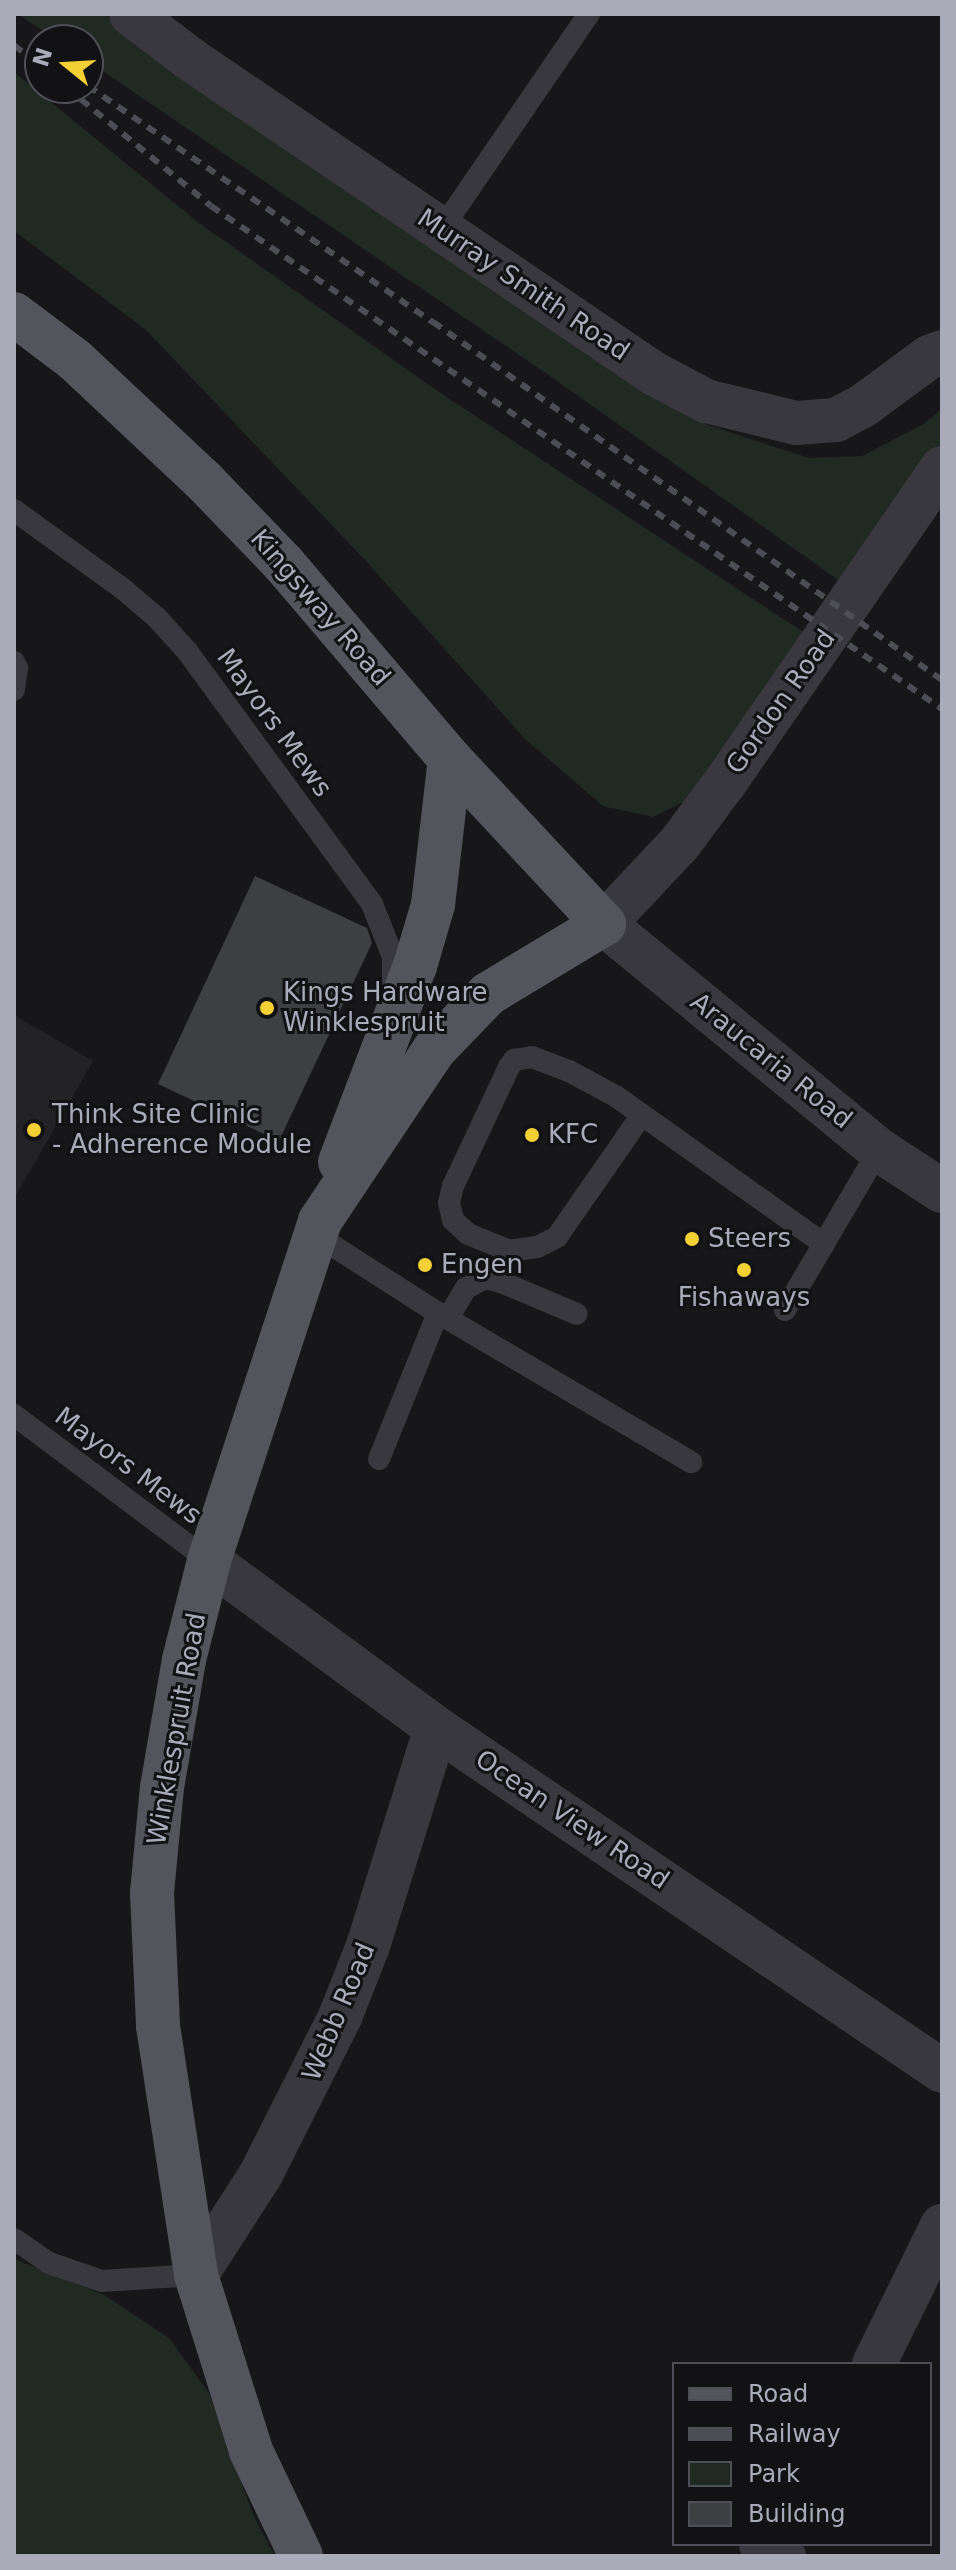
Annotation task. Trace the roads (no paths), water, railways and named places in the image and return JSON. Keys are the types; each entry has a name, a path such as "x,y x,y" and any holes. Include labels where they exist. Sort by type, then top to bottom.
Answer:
{"main road":[{"name":"Kingsway Road","path":"14,314 75,360 203,480 284,564 450,759 604,924"},
{"path":"318,1228 389,1029 415,966 433,905 450,759"},
{"name":"Winklespruit Road","path":"301,2556 251,2451 196,2275 158,2026 152,1893 162,1787 177,1702 209,1561 318,1228 434,1050 488,994 604,924"}],"street":[{"name":"Murray Smith Road","path":"131,14 190,59 653,373 706,401 748,414 796,423 836,420 864,405 929,357 942,352"},
{"name":"Gordon Road","path":"604,924 680,843 942,468"},
{"name":"Araucaria Road","path":"604,924 879,1150 942,1191"},
{"name":"Ocean View Road","path":"209,1561 436,1728 942,2071"},
{"name":"Webb Road","path":"196,2275 261,2174 340,2017 368,1946 436,1728"},
{"path":"875,2362 942,2226"}],"lane":[{"path":"441,230 589,14"},
{"name":"Mayors Mews","path":"14,510 123,589 174,635 372,904 393,957 389,1029"},
{"path":"14,662 17,668 14,690"},
{"path":"641,1116 557,1237 537,1247 510,1251 468,1234 453,1220 449,1203 453,1186 514,1060 532,1057 569,1071 617,1097 824,1244"},
{"path":"785,1310 879,1150 926,1166 942,1165"},
{"path":"318,1228 443,1316 691,1462"},
{"path":"379,1459 443,1316 466,1288 486,1278 577,1314"},
{"name":"Mayors Mews","path":"14,1415 209,1561"},
{"path":"14,2239 49,2263 102,2281 196,2275"}],"railway":[{"path":"14,45 24,53"},
{"path":"104,97 433,322 942,680"},
{"path":"87,104 211,206 942,709"}],"place":[{"name":"Kings Hardware Winklespruit","path":"267,1008"},
{"name":"Think Site Clinic - Adherence Module","path":"34,1130"},
{"name":"KFC","path":"532,1135"},
{"name":"Steers","path":"692,1239"},
{"name":"Engen","path":"425,1265"},
{"name":"Fishaways","path":"744,1270"}]}
